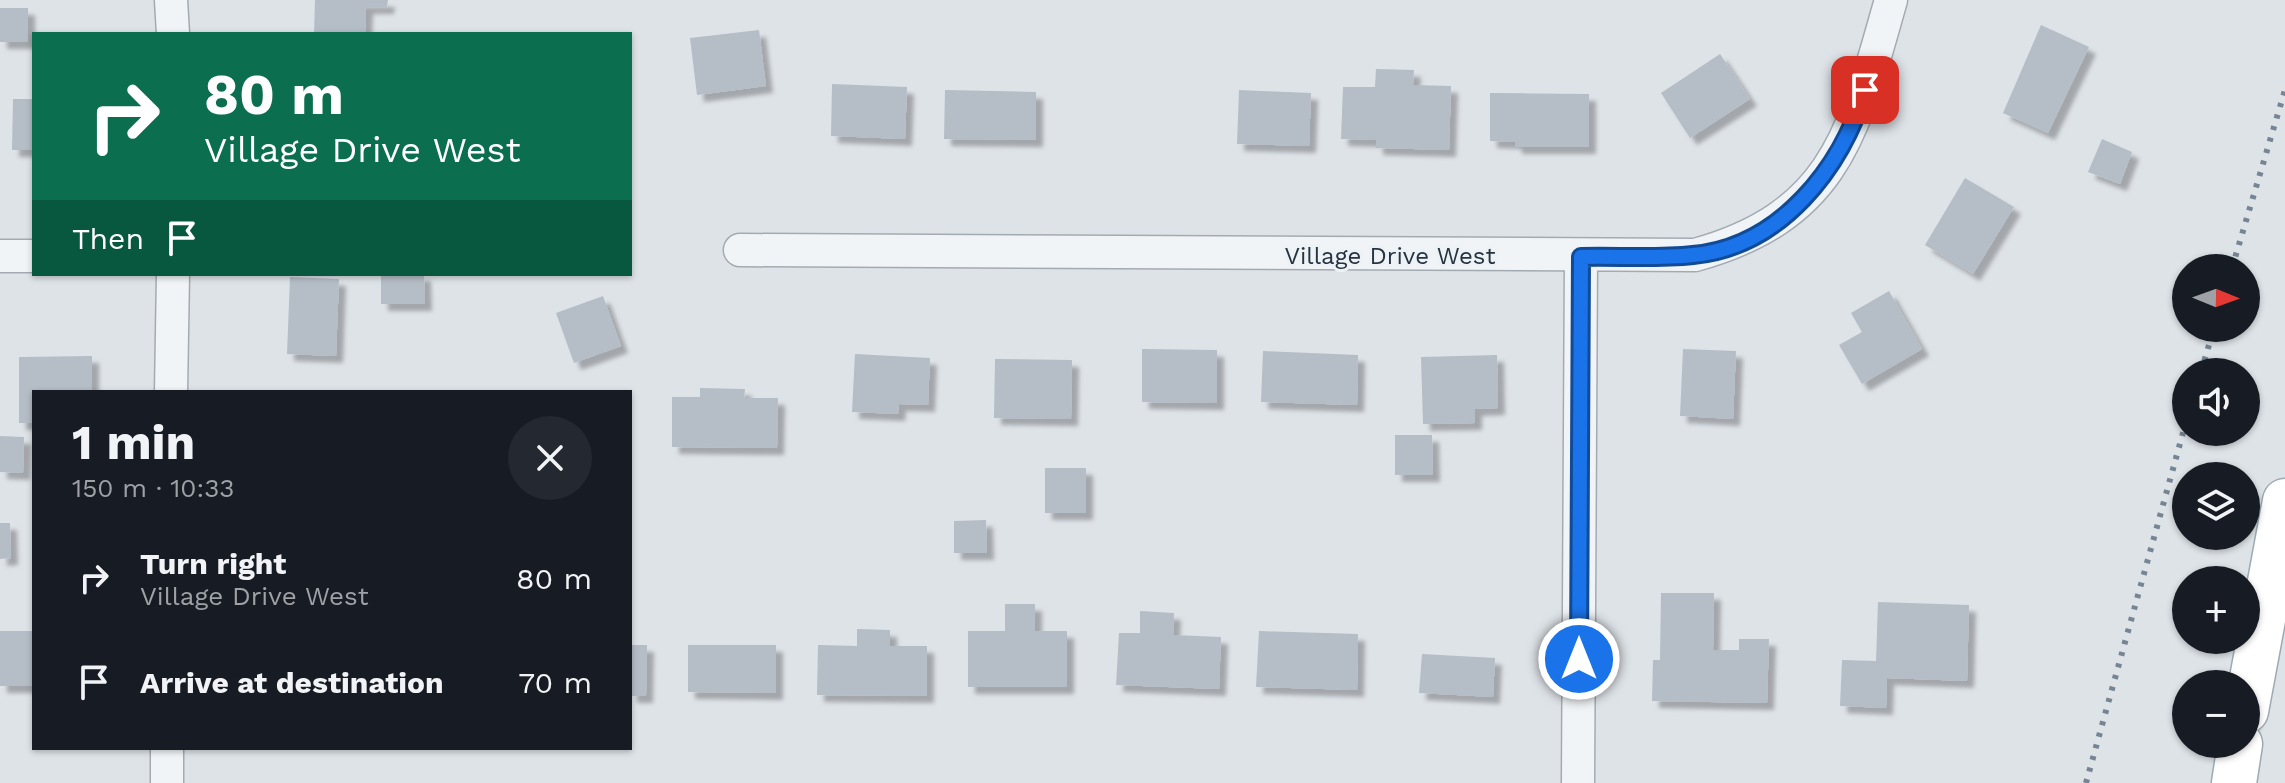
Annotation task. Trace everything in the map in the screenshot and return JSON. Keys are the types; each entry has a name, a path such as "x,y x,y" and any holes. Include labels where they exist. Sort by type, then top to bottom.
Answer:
{"main road":[{"path":"2254,670 2285,501"},
{"path":"2234,783 2238,758"}],"street":[{"path":"171,0 173,32"},
{"name":"Village Drive West","path":"740,250 1581,257 1695,255 1739,243 1778,221 1807,196 1843,148 1856,120 1891,0"},
{"path":"0,256 32,256"},
{"path":"1578,783 1581,257"},
{"path":"171,390 173,276"},
{"path":"167,750 167,783"}],"building":[{"path":"315,0 388,0 387,7 366,7 365,32 314,32"},
{"path":"0,8 28,8 28,42 0,42"},
{"path":"2041,25 2089,47 2048,133 2003,113"},
{"path":"759,30 766,86 697,95 690,38"},
{"path":"1720,54 1750,99 1690,138 1661,93"},
{"path":"1376,69 1414,70 1413,85 1451,86 1449,150 1376,148 1376,140 1341,139 1343,87 1375,87"},
{"path":"832,84 907,87 905,139 831,136"},
{"path":"945,90 1036,92 1036,140 944,139"},
{"path":"1239,90 1311,93 1309,146 1237,144"},
{"path":"1490,93 1589,94 1589,147 1515,147 1515,142 1490,141"},
{"path":"13,99 32,99 32,150 12,150"},
{"path":"2102,139 2132,152 2120,184 2088,172"},
{"path":"1965,178 2014,207 1973,274 1925,245"},
{"path":"381,276 424,276 425,304 381,304"},
{"path":"290,277 339,279 336,356 287,354"},
{"path":"1889,291 1922,349 1862,384 1839,345 1862,332 1851,313"},
{"path":"603,296 621,346 574,363 556,313"},
{"path":"1142,349 1217,350 1217,403 1142,402"},
{"path":"1683,349 1736,351 1733,419 1680,416"},
{"path":"1263,351 1358,355 1357,405 1261,402"},
{"path":"855,354 930,358 928,405 899,404 898,414 852,412"},
{"path":"1497,355 1498,408 1475,409 1475,423 1423,424 1421,357"},
{"path":"92,356 92,390 32,390 32,423 19,423 19,357"},
{"path":"995,359 1072,360 1071,419 994,418"},
{"path":"700,388 745,389 744,398 778,398 777,448 672,447 672,397 700,397"},
{"path":"1395,435 1432,435 1433,475 1395,475"},
{"path":"0,436 24,437 23,473 0,472"},
{"path":"1045,468 1086,468 1086,513 1045,513"},
{"path":"986,520 987,553 954,553 954,521"},
{"path":"0,523 10,523 11,558 0,559"},
{"path":"1661,593 1714,593 1713,650 1739,650 1739,639 1769,639 1767,703 1652,701 1653,660 1660,660"},
{"path":"1878,602 1969,605 1967,681 1887,678 1886,708 1840,706 1842,660 1876,661"},
{"path":"1005,604 1035,604 1035,631 1067,631 1067,687 968,687 968,631 1005,631"},
{"path":"1140,611 1174,613 1173,635 1221,637 1219,689 1116,685 1119,633 1140,633"},
{"path":"857,629 890,630 890,646 927,646 927,696 817,695 818,645 857,646"},
{"path":"0,631 32,631 32,686 0,686"},
{"path":"1259,631 1358,634 1357,690 1256,687"},
{"path":"632,645 647,645 646,696 632,696"},
{"path":"688,645 776,645 776,693 688,692"},
{"path":"1422,654 1495,658 1493,697 1419,693"}],"railway":[{"path":"2236,254 2285,90"},
{"path":"2205,358 2210,342"},
{"path":"2086,783 2179,446"}],"route":[{"path":"1579,659 1581,257 1695,255 1739,243 1778,221 1807,196 1843,148 1865,90"}]}
